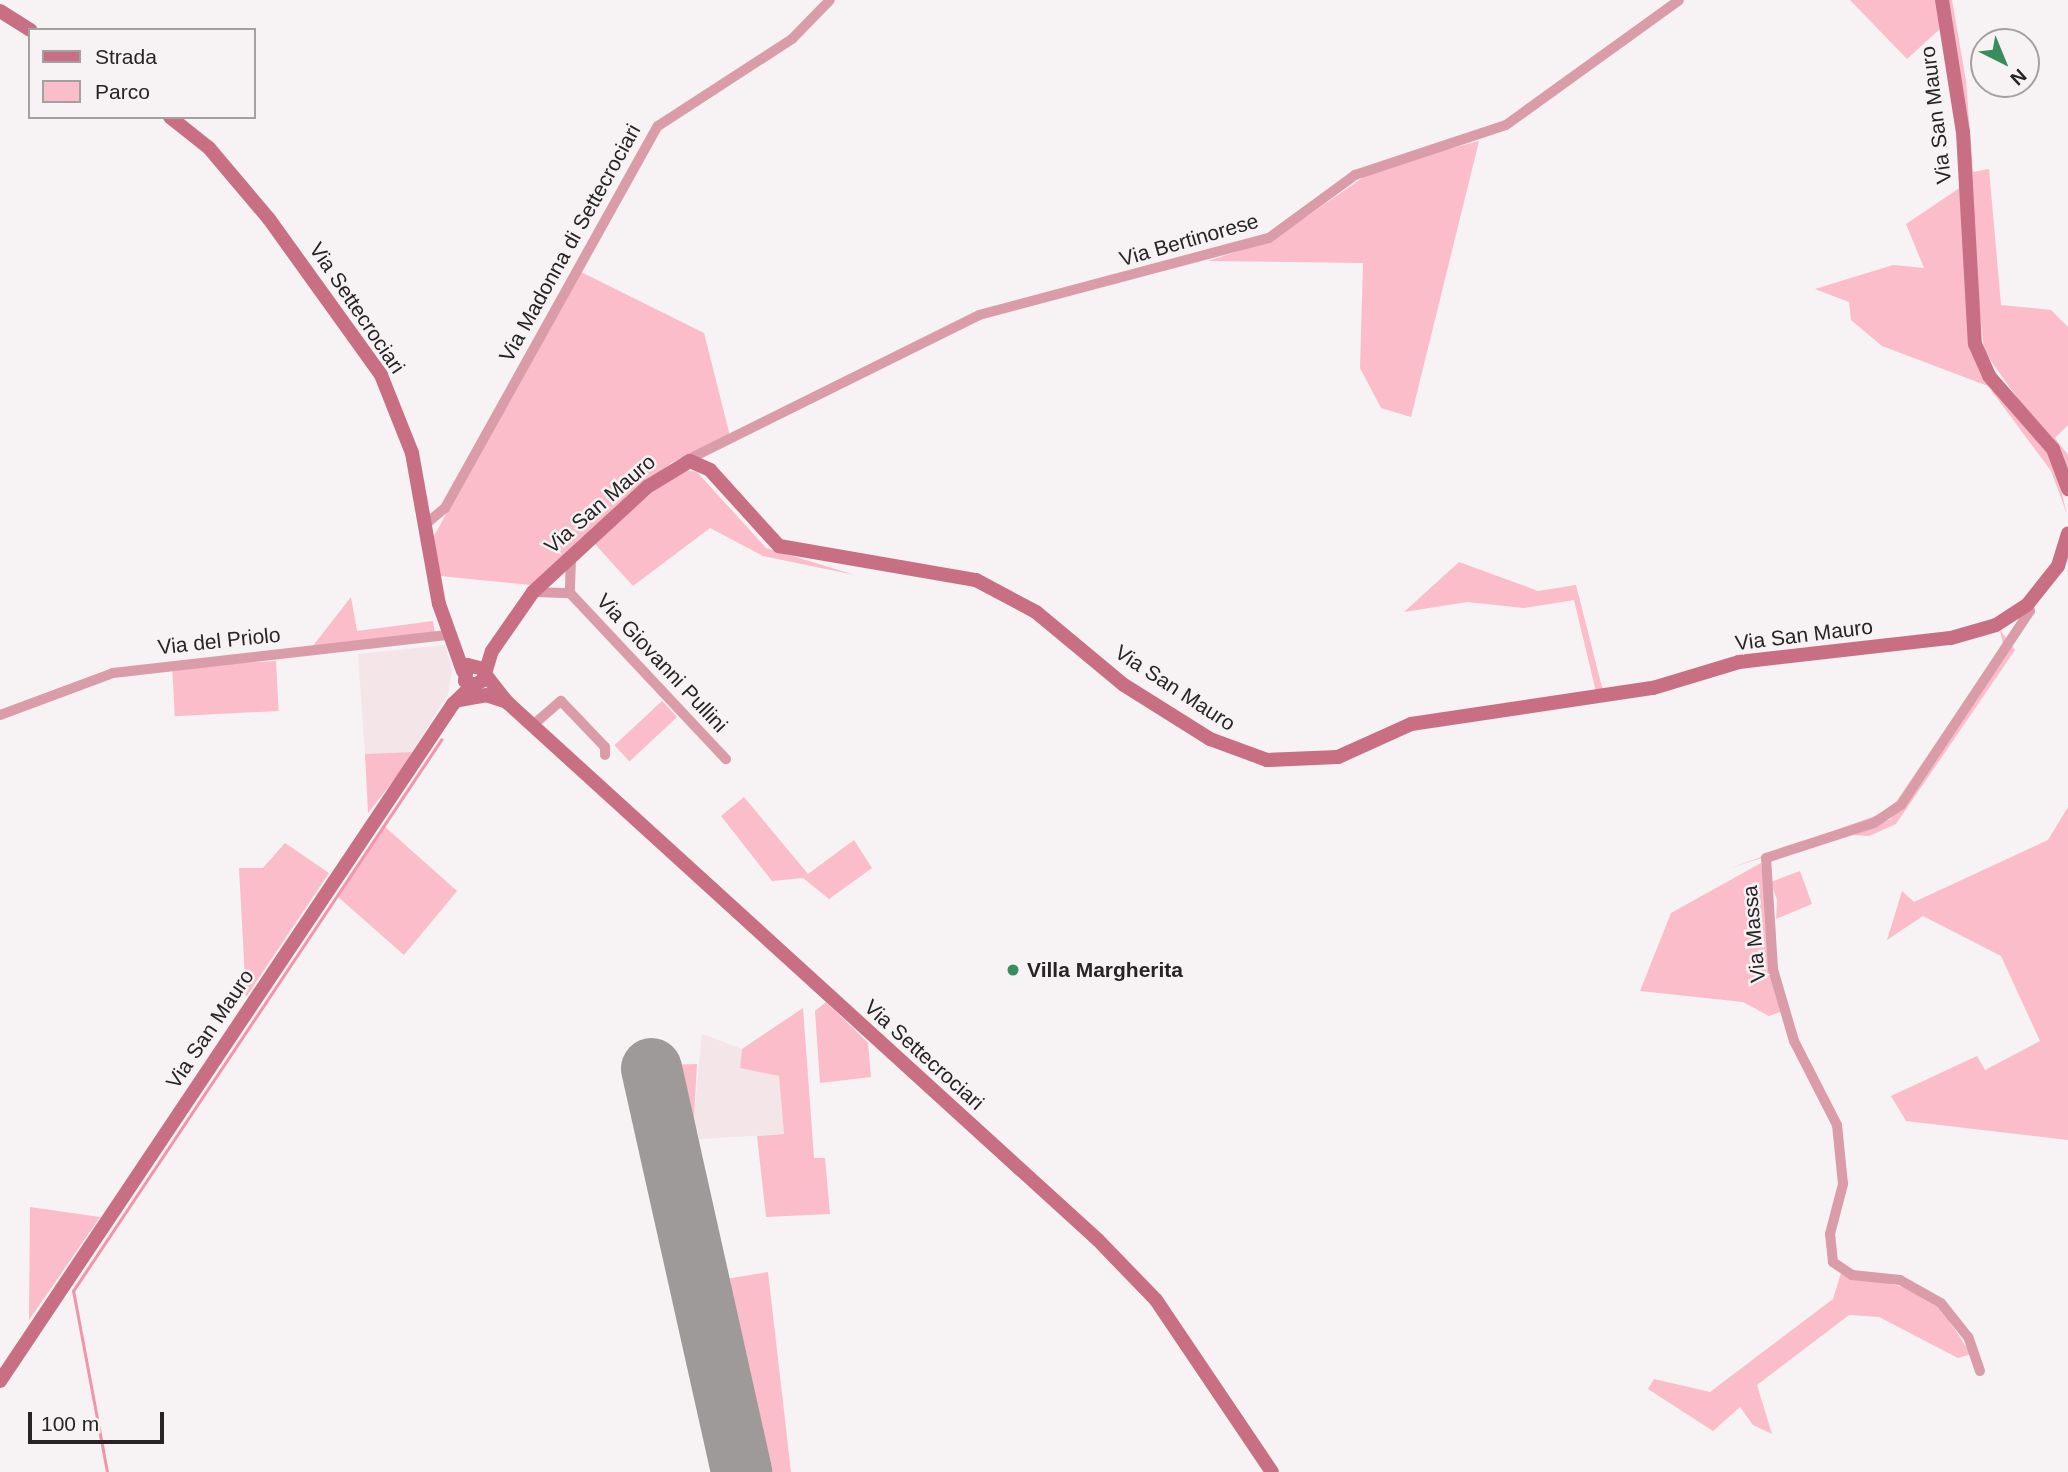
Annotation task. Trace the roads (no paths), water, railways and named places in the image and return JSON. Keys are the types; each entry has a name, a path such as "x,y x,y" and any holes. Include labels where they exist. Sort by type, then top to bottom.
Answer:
{"main road":[{"name":"Via San Mauro","path":"1942,0 1963,132 1975,344 1989,376 2053,449 2068,489"},
{"path":"0,11 28,29"},
{"name":"Via Settecrociari","path":"173,119 209,148 269,219 381,375 412,453 451,640 474,674 508,702 1098,1240 1156,1300 1272,1472"},
{"name":"Via San Mauro","path":"0,1381 474,674 533,592 680,464 710,470 779,546 964,578 998,591 1199,732 1267,760 1338,757 1410,724 1653,688 1739,662 1951,638 1996,625 2027,605 2058,566 2068,533"},
{"path":"456,701 486,695 508,702"}],"street":[{"name":"Via Madonna di Settecrociari","path":"427,523 444,508 657,127 792,39 830,0"},
{"name":"Via Bertinorese","path":"680,464 979,315 1269,238 1355,175 1506,125 1679,0"},
{"path":"533,592 565,589 572,556"},
{"name":"Via Giovanni Pullini","path":"552,575 726,759"},
{"name":"Via Massa","path":"1980,1371 1968,1337 1941,1303 1900,1280 1852,1275 1833,1262 1830,1234 1843,1184 1837,1125 1794,1041 1773,969 1766,858 1874,823 1901,805 2030,611 2027,605"},
{"name":"Via del Priolo","path":"0,715 113,673 451,640"},
{"path":"533,725 561,701 606,747 605,755"}],"waterway":[{"path":"107,1472 73,1291 441,740"}],"place":[{"name":"Villa Margherita","path":"1013,970"}]}
